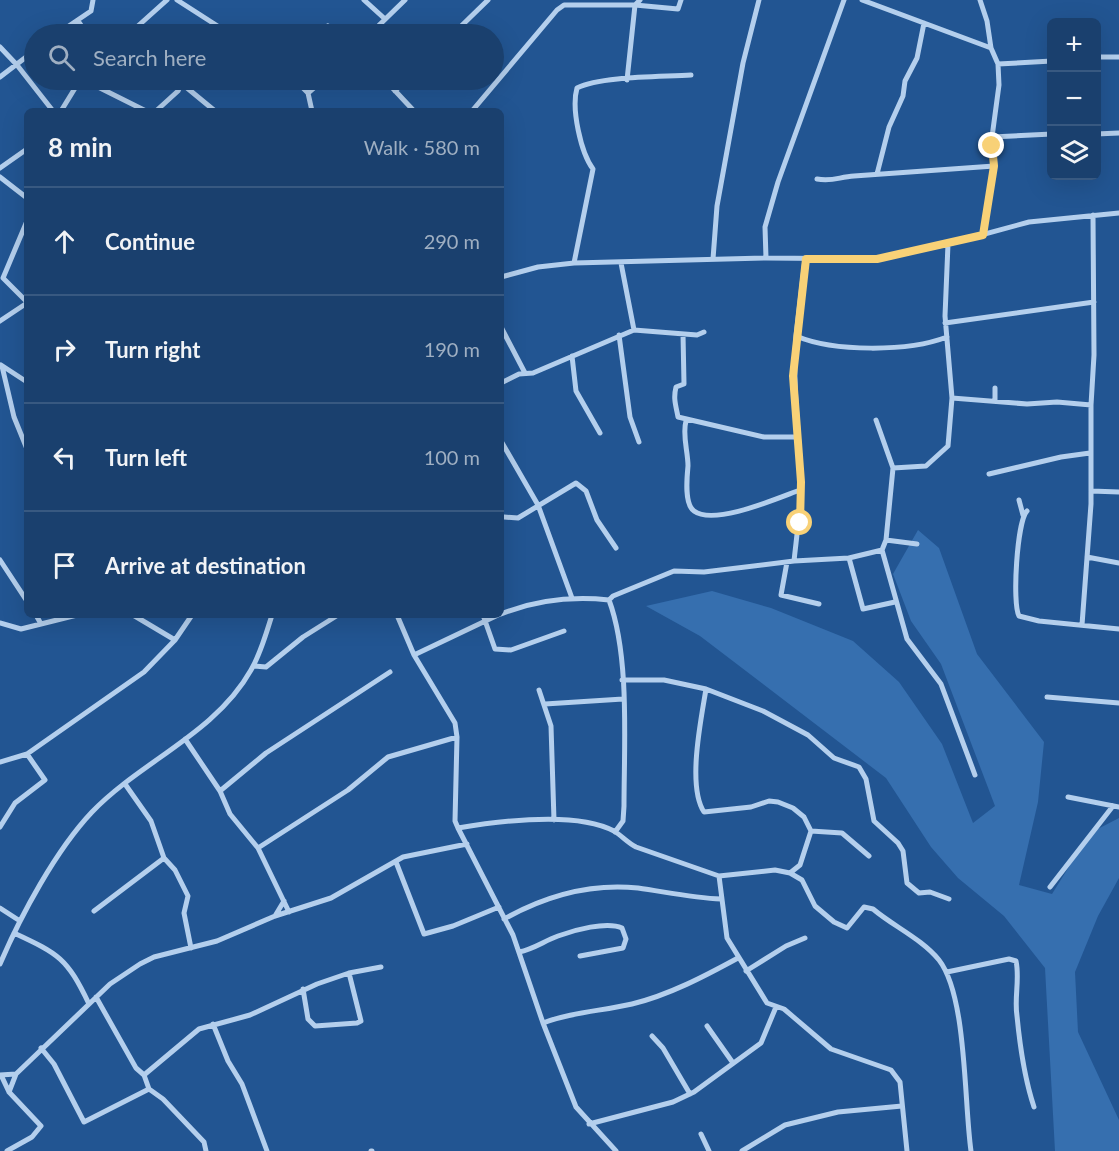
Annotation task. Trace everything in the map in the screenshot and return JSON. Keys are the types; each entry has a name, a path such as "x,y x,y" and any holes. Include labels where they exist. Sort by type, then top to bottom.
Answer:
{"street":[{"path":"73,24 91,10 93,0"},
{"path":"140,24 167,0"},
{"path":"177,0 212,24"},
{"path":"364,0 385,19"},
{"path":"380,24 405,0"},
{"path":"463,24 488,0"},
{"path":"627,80 635,5 640,0"},
{"path":"504,73 557,10 572,5 635,5 678,9 681,0"},
{"path":"713,259 717,206 743,63 759,0"},
{"path":"766,258 765,227 844,0"},
{"path":"862,0 991,48"},
{"path":"980,0 987,21 991,48 998,64 999,85 992,137 994,166 983,235"},
{"path":"876,174 890,127 903,96 905,81 917,58 924,23"},
{"path":"0,47 24,73"},
{"path":"1101,57 1119,57"},
{"path":"0,77 24,59"},
{"path":"998,64 1047,61"},
{"path":"574,263 593,169 585,158 575,106 576,88 627,80 691,75"},
{"path":"37,90 51,108"},
{"path":"63,108 75,90"},
{"path":"103,90 140,108"},
{"path":"159,108 178,90"},
{"path":"192,90 212,108"},
{"path":"305,90 308,93 311,108"},
{"path":"308,93 311,90"},
{"path":"475,108 490,90"},
{"path":"395,91 411,108"},
{"path":"1101,134 1119,133"},
{"path":"992,137 1047,134"},
{"path":"0,168 24,151"},
{"path":"817,179 830,182 840,177 994,166"},
{"path":"0,177 24,196"},
{"path":"504,277 538,267 574,263 766,258 877,259 948,244 1029,222 1119,213"},
{"path":"1082,625 1091,491 1091,405 1094,375 1093,215"},
{"path":"24,228 3,278 24,299"},
{"path":"893,468 926,466 943,453 949,440 952,398 945,323 948,244"},
{"path":"806,259 793,376 800,523 781,595 819,604"},
{"path":"621,263 633,330"},
{"path":"945,323 1094,302"},
{"path":"0,321 24,304"},
{"path":"504,382 525,373 533,373 633,330 697,335 704,332"},
{"path":"504,333 525,373"},
{"path":"683,334 684,384 676,387 674,405 678,417 686,421 724,426 764,437 797,437"},
{"path":"619,335 630,417 639,442"},
{"path":"796,336 854,346 912,347 947,338"},
{"path":"572,356 576,391 600,433"},
{"path":"1,365 24,380"},
{"path":"1,365 14,417 24,442"},
{"path":"995,388 995,400"},
{"path":"952,398 1027,404 1057,402 1091,405"},
{"path":"876,420 893,468 886,540 882,550 895,602 907,639 941,684 975,775"},
{"path":"686,421 687,484 689,505 694,511 711,515 728,513 800,490"},
{"path":"504,446 538,505 572,598"},
{"path":"990,474 1061,457 1090,453"},
{"path":"504,517 518,518 576,483 586,492 597,520 616,548"},
{"path":"1091,491 1119,492"},
{"path":"1019,500 1025,513 1019,534 1018,614 1039,621 1119,629"},
{"path":"886,540 917,544"},
{"path":"504,613 541,602 572,598 609,600 613,596 674,571 704,572 791,561 849,558 882,550"},
{"path":"1087,557 1119,563"},
{"path":"849,558 863,609 895,602"},
{"path":"0,560 24,597"},
{"path":"609,600 617,621 623,699 624,806 623,821 615,832"},
{"path":"38,618 42,624"},
{"path":"0,623 21,629 65,618"},
{"path":"138,618 175,640"},
{"path":"0,762 27,754 144,672 175,640 190,618"},
{"path":"0,963 20,921 79,827 94,810 125,784 216,714 254,666 271,618"},
{"path":"254,666 266,667 303,637 333,618"},
{"path":"399,618 414,655 455,723 457,737 455,821 519,951 543,1023 576,1107 589,1124 616,1151"},
{"path":"414,655 484,618 495,649 511,650 564,631"},
{"path":"220,791 266,753 390,672"},
{"path":"622,680 664,680 706,689 763,711 808,735 834,758 859,767 866,779 874,821 898,843 903,851 908,883 919,893 930,892 949,899"},
{"path":"706,689 699,738 697,793 704,812 751,807 769,801 793,808 804,817 811,831 800,866 790,873"},
{"path":"539,690 551,726 554,820"},
{"path":"1047,697 1119,703"},
{"path":"545,704 623,699"},
{"path":"258,848 348,789 387,756 457,737"},
{"path":"185,739 220,791 230,814 258,848 289,912"},
{"path":"0,827 15,803 45,780 27,754"},
{"path":"125,784 152,821 164,858 175,870 188,896 184,913 191,948"},
{"path":"1050,887 1116,807 1068,797"},
{"path":"458,828 564,818 615,832 624,841 636,847 719,876 775,870 790,873 802,880 815,906 834,922 847,928 864,907 873,909 937,958 947,972 962,1039 971,1151"},
{"path":"811,831 842,833 869,856"},
{"path":"9,1092 16,1074 41,1048 110,984 140,964 154,957 246,930 275,916 331,898 408,856 467,844"},
{"path":"94,911 164,858"},
{"path":"396,862 424,934 453,926 499,907"},
{"path":"719,876 727,938 767,1003 789,1012 831,1048 891,1070 900,1082 907,1151"},
{"path":"504,919 543,901 578,891 637,888 721,899"},
{"path":"275,916 284,901"},
{"path":"0,908 20,921"},
{"path":"519,951 534,949 558,936 605,926 622,928 626,939 623,948 580,956"},
{"path":"14,933 56,953 64,960 76,975 89,1004"},
{"path":"746,971 786,946 805,938"},
{"path":"543,1023 559,1017 634,1004 697,980 738,958"},
{"path":"947,972 1009,959 1016,961 1016,1015 1022,1064 1034,1107"},
{"path":"144,1075 199,1029 250,1015 303,989 349,973 381,967"},
{"path":"303,989 308,1019 315,1026 357,1023 361,1021 349,973"},
{"path":"96,997 130,1059 144,1075 149,1089 163,1099 204,1142 206,1151"},
{"path":"589,1124 690,1094 761,1042 776,1007"},
{"path":"213,1024 228,1061 242,1084 267,1151"},
{"path":"707,1026 733,1063"},
{"path":"652,1036 690,1094"},
{"path":"41,1048 54,1064 84,1122 149,1089"},
{"path":"7,1151 32,1137 41,1126 9,1092 1,1076 16,1074"},
{"path":"742,1151 785,1125 838,1112 902,1106"},
{"path":"700,1134 709,1151"}],"shaded area":[{"path":"918,530 939,548 977,654 1044,742 1038,802 1019,885 1052,894 1090,833 1119,818 1119,878 1098,916 1075,972 1078,1032 1119,1120 1119,1151 1055,1151 1045,968 1004,916 958,878 931,847 886,778 700,636 646,606 712,591 771,608 853,641 899,682 942,744 973,823 995,806 941,664 911,621 893,574"}],"route":[{"path":"800,523 801,482 793,376 806,259 877,259 904,255 983,235 988,191 994,166 992,146"}]}
